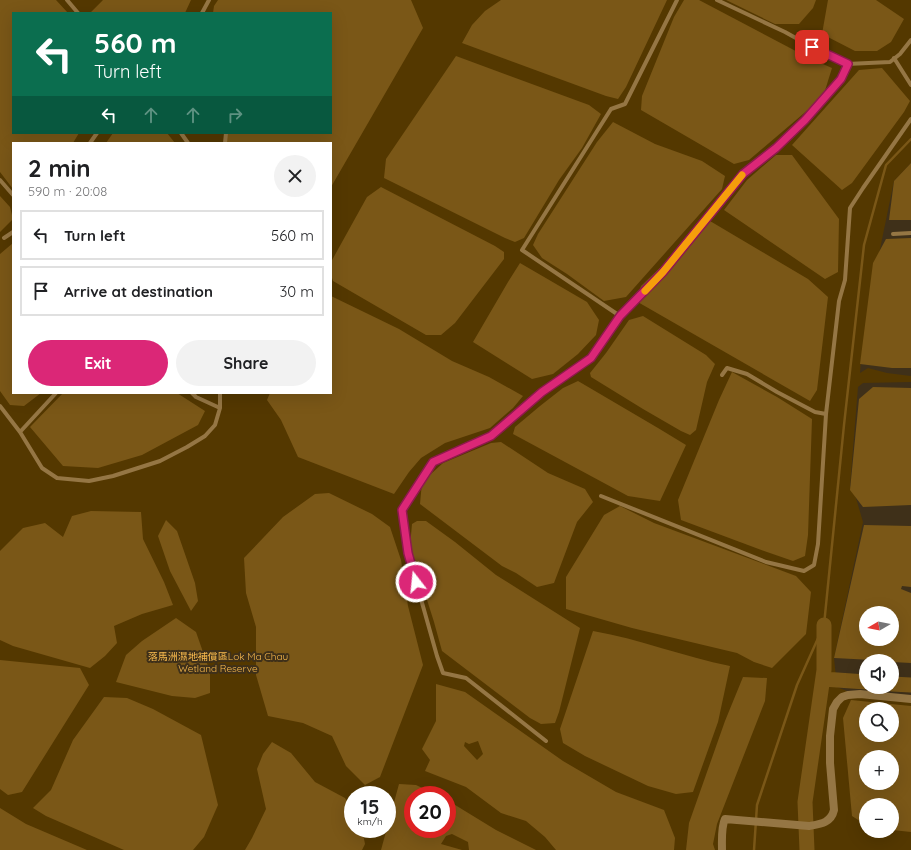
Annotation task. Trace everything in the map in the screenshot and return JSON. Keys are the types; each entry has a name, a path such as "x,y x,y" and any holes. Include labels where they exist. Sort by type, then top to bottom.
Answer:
{"street":[{"path":"722,850 725,819 809,826 826,822 830,819 834,810 830,764 830,736 833,708 842,697 848,694 860,694 911,699"}],"lane":[{"path":"67,0 77,12"},
{"path":"203,12 209,0"},
{"path":"620,316 522,250 611,109 625,104 677,0"},
{"path":"717,0 848,64 890,62 900,54 911,40"},
{"path":"894,58 911,85"},
{"path":"546,741 466,678 443,673 408,553 402,510 433,462 491,436 542,392 591,358 620,316 663,272 743,174 776,148 805,120 841,79 848,64"},
{"path":"601,496 766,562 804,571 814,565 818,544 826,414 839,301 844,280 850,208 911,119"},
{"path":"0,180 12,194"},
{"path":"4,238 12,233"},
{"path":"893,234 911,233"},
{"path":"722,375 727,368 747,374 815,412 826,414"},
{"path":"20,432 55,394"},
{"path":"193,394 196,397 220,408"},
{"path":"0,406 20,432 42,468 57,478 89,481 113,476 160,462 205,436 215,425 220,408 220,394"}],"green space":[{"name":"落馬洲濕地補償區Lok Ma Chau Wetland Reserve","path":"0,0 911,0 911,163 894,181 879,254 861,359 860,373 868,368 887,373 911,376 911,382 863,383 858,387 850,486 856,498 863,522 834,658 837,687 854,694 911,697 911,850 0,850"}],"shaded area":[{"path":"0,0 56,0 67,12 12,12 12,134 78,134 74,142 12,142 12,188 0,172"},
{"path":"103,0 191,0 185,12 91,12"},
{"path":"218,0 411,0 423,28 332,185 332,142 227,142 227,134 332,134 332,12 213,12 214,6"},
{"path":"501,0 667,0 626,87 618,99 606,96 462,43 472,25 485,11"},
{"path":"684,0 699,0 809,58 832,68 823,97 749,160 734,164 641,110 642,96 674,17"},
{"path":"726,0 816,0 813,8 799,24 775,24"},
{"path":"828,0 876,0 904,19 891,42 877,51 855,51 822,34"},
{"path":"456,56 589,105 601,114 582,148 559,180 524,238 515,242 384,178 386,159"},
{"path":"882,68 910,101 904,112 852,183 842,190 792,145 859,70"},
{"path":"613,122 655,144 702,161 725,176 722,189 626,297 604,301 542,258 533,245 538,234 597,142"},
{"path":"112,134 168,134 174,142 107,142"},
{"path":"776,155 792,155 839,219 838,272 825,279 724,210 747,180"},
{"path":"911,163 911,220 889,220 894,181"},
{"path":"381,187 504,252 504,259 455,323 441,335 426,335 333,281 332,260 367,197"},
{"path":"0,196 10,207 12,220 0,232"},
{"path":"710,221 808,279 828,297 817,390 810,401 636,301 641,286"},
{"path":"911,238 911,368 892,368 860,364 873,263 886,239"},
{"path":"12,244 12,394 40,394 24,406 10,405 0,391 0,254"},
{"path":"520,263 587,302 599,320 596,335 578,354 553,374 532,379 473,342"},
{"path":"332,296 399,329 452,361 489,377 523,396 513,408 490,428 445,443 421,458 409,472 394,494 298,457 281,420 267,400 270,394 332,394"},
{"path":"643,316 706,355 715,364 707,382 696,430 690,435 643,409 591,377 590,373 629,320"},
{"path":"732,372 777,397 812,419 808,535 805,556 793,561 681,520 678,500"},
{"path":"578,381 686,445 660,501 628,496 513,434 515,427 540,406 563,388"},
{"path":"873,387 911,388 911,505 863,507 850,490 859,399"},
{"path":"62,394 179,394 205,411 198,425 142,455 98,468 63,466 30,427"},
{"path":"501,442 548,473 585,489 593,502 577,522 554,583 537,587 516,573 502,566 420,504 422,482 443,463 491,443"},
{"path":"329,493 372,514 390,527 401,560 408,606 423,665 380,777 365,785 346,766 332,736 303,723 268,716 256,675 256,627 246,593 244,558 283,517 315,494"},
{"path":"620,506 654,523 796,576 811,592 806,634 772,668 754,662 737,653 632,628 566,609 566,577 604,515"},
{"path":"91,511 141,512 143,539 164,582 173,605 142,614 114,626 117,643 105,656 90,668 13,646 0,640 0,551 23,528 45,523 63,537 72,516"},
{"path":"166,520 177,531 195,583 198,601 191,611 170,571 158,536"},
{"path":"417,521 426,521 496,575 580,628 555,723 541,724 530,718 442,651 410,546 412,524"},
{"path":"864,525 911,526 911,587 902,586 901,589 911,593 911,663 899,662 899,654 859,654 859,659 834,658"},
{"path":"176,618 196,632 210,672 210,693 195,698 172,696 116,682 126,655 142,641"},
{"path":"593,631 610,634 730,666 718,722 693,792 676,794 648,786 585,756 563,743 560,729"},
{"path":"0,660 80,668 89,685 22,792 8,795 0,789"},
{"path":"743,677 767,678 765,701 717,824 713,844 715,850 686,850 689,823 725,721"},
{"path":"436,684 465,692 563,761 616,792 664,810 675,838 674,850 556,850 545,837 526,821 501,813 466,787 425,771 430,760 422,749 436,721","holes":["478,741 483,754 477,760 464,746 465,742 469,744"]},
{"path":"104,697 127,698 153,709 201,735 218,805 204,837 193,850 124,850 46,816 33,808 51,790 73,740"},
{"path":"851,700 871,702 859,702 859,742 899,742 899,705 911,706 911,832 899,831 899,798 859,798 859,820 852,816 843,718"},
{"path":"272,742 291,753 315,782 344,797 344,838 364,838 365,844 362,850 245,850 266,809 257,769 263,754"},
{"path":"399,784 418,786 404,786 404,838 445,838 441,844 462,850 381,850 384,838 396,838 396,795"},
{"path":"456,806 496,830 536,850 469,850 468,842 456,836"},
{"path":"0,808 26,824 87,850 0,850"}],"waterway":[{"path":"754,850 757,805 797,685 824,625 864,245 886,165 911,139"},
{"path":"807,850 805,802 824,670 824,625"},
{"path":"823,679 859,682"},
{"path":"899,684 911,685"}],"slow traffic":[{"path":"645,291 663,272 742,175"}],"route":[{"path":"416,582 408,553 402,510 433,462 491,436 542,392 591,358 620,316 663,272 743,174 776,148 805,120 841,79 848,64 812,47"}]}
